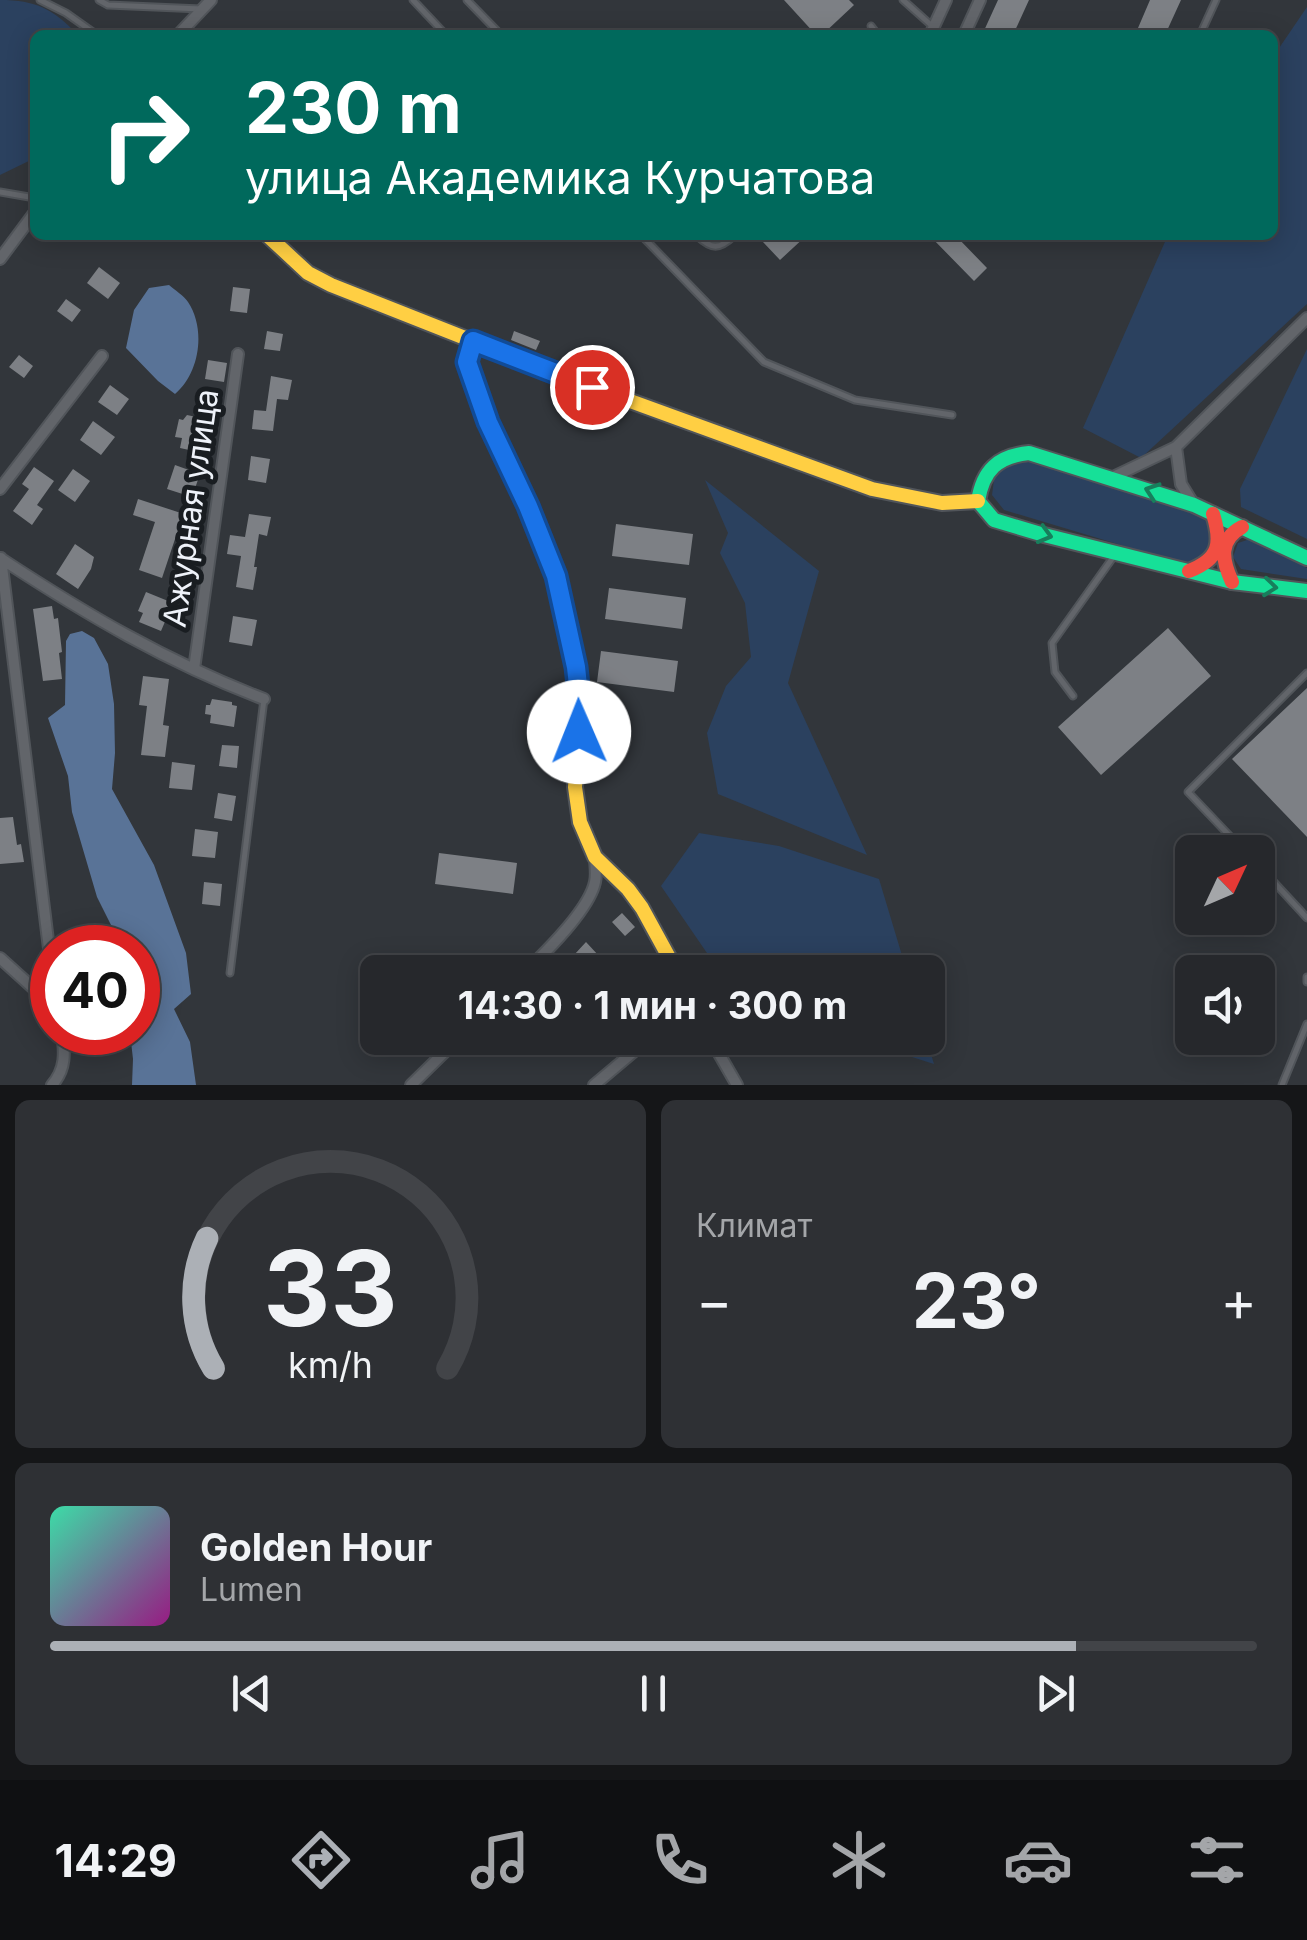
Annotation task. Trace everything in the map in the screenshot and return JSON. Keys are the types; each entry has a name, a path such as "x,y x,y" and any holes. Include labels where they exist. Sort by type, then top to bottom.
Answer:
{"street":[{"path":"932,30 946,0"},
{"path":"966,30 980,0"},
{"path":"183,30 207,4"},
{"path":"0,259 30,219"},
{"path":"272,240 308,274 331,286 556,374 872,489 942,502 978,501"},
{"path":"1112,478 1176,446 1307,318"},
{"path":"473,341 467,362 488,422 556,576 580,704 575,787 580,822 596,857 642,908 667,955"},
{"name":"Ажурная улица","path":"194,669 238,354"},
{"path":"0,489 102,356"},
{"path":"1176,446 1180,484 1194,505"},
{"path":"1307,558 1194,505 1029,453 1012,454 994,464 980,482 978,501 994,520 1232,582 1307,591"},
{"path":"1188,571 1204,567 1214,557 1220,534 1213,514"},
{"path":"1232,582 1225,570 1223,547 1233,530 1242,527"},
{"path":"0,558 147,648 264,698"},
{"path":"0,558 46,925"},
{"path":"543,955 586,902 595,881 596,857"},
{"path":"0,958 30,985"},
{"path":"52,1085 63,1067 65,1055"},
{"path":"410,1085 441,1055"},
{"path":"594,1085 630,1055"},
{"path":"720,1055 737,1085"}],"lane":[{"path":"40,0 91,30"},
{"path":"99,0 108,5 207,4"},
{"path":"412,0 441,30"},
{"path":"467,0 495,30"},
{"path":"903,0 931,30"},
{"path":"1202,30 1216,0"},
{"path":"870,26 874,30"},
{"path":"0,192 30,197"},
{"path":"646,240 764,362 855,400 952,416"},
{"path":"702,240 716,247 729,240"},
{"path":"1073,696 1055,672 1052,643 1116,553"},
{"path":"1229,835 1188,792 1307,673"},
{"path":"230,973 264,698"},
{"path":"1275,884 1307,918"},
{"path":"1282,1085 1307,1024"}],"shaded area":[{"path":"0,0 43,8 72,30 30,30 30,160 0,175"},
{"path":"1307,7 1307,304 1141,458 1083,428 1166,240 1278,240 1278,50"},
{"path":"169,285 188,302 198,337 195,363 175,394 126,348 134,310 149,288"},
{"path":"1307,349 1307,539 1241,507 1240,489"},
{"path":"1026,458 1200,513 1210,521 1212,550 1202,561 1184,564 1004,510 992,495 995,472 1011,460"},
{"path":"705,480 819,571 788,683 867,855 718,794 707,733 726,686 751,657 745,603 720,553 728,533"},
{"path":"1253,538 1307,568 1307,579 1241,569 1233,557 1238,543"},
{"path":"82,631 94,638 108,664 114,704 112,789 154,865 186,953 191,994 174,1009 190,1042 196,1085 132,1085 133,1055 160,1055 160,925 111,925 97,897 72,812 68,776 48,718 65,705 66,641 70,634"},
{"path":"699,833 779,846 879,879 902,955 708,955 661,886"},
{"path":"906,1055 931,1055 934,1064"}],"building":[{"path":"784,0 849,0 854,5 827,30 811,30"},
{"path":"998,0 1029,0 1015,30 984,30"},
{"path":"1150,0 1181,0 1167,30 1137,30"},
{"path":"765,240 802,240 780,260"},
{"path":"934,240 960,240 987,268 974,281"},
{"path":"99,267 120,283 108,299 87,283"},
{"path":"233,287 250,289 247,313 230,311"},
{"path":"66,299 81,310 72,322 57,311"},
{"path":"267,331 283,334 280,351 264,349"},
{"path":"514,331 540,341 536,350 511,340"},
{"path":"19,355 33,366 24,378 9,367"},
{"path":"208,360 227,363 224,382 205,379"},
{"path":"271,376 292,380 288,400 277,399 273,431 252,429 254,410 266,411"},
{"path":"110,385 129,399 117,415 98,402"},
{"path":"187,415 210,420 203,453 180,448 182,438 175,437 179,419"},
{"path":"93,421 115,437 101,455 80,440"},
{"path":"251,456 270,459 266,483 248,480"},
{"path":"175,465 200,474 192,497 167,489"},
{"path":"34,467 54,481 37,505 43,509 32,525 13,511 29,489 22,484"},
{"path":"73,469 90,481 75,502 58,490"},
{"path":"138,499 187,515 162,578 139,570 155,522 133,515"},
{"path":"249,514 271,517 267,536 259,534 253,590 236,587 241,556 227,554 230,535 245,537"},
{"path":"616,524 693,534 689,565 612,556"},
{"path":"75,544 94,557 78,589 56,574"},
{"path":"609,588 686,598 682,629 605,619"},
{"path":"146,592 173,603 161,631 139,622 143,613 138,611"},
{"path":"52,606 54,619 58,618 62,679 43,681 33,609"},
{"path":"233,616 257,620 252,646 229,642"},
{"path":"1168,628 1211,676 1101,775 1058,727"},
{"path":"601,651 678,661 674,692 597,682"},
{"path":"143,676 169,679 163,725 169,726 165,757 141,755 147,706 139,705"},
{"path":"1307,688 1307,837 1232,759"},
{"path":"212,699 237,706 234,727 210,723 211,715 205,714"},
{"path":"222,745 239,746 237,768 219,766"},
{"path":"172,762 195,765 192,790 169,788"},
{"path":"218,793 236,796 232,821 214,818"},
{"path":"13,817 24,862 0,864 0,818"},
{"path":"195,829 218,832 215,858 192,856"},
{"path":"439,853 517,863 513,894 435,884"},
{"path":"204,882 222,884 220,906 202,904"},
{"path":"622,913 635,927 625,936 612,922"},
{"path":"586,942 598,955 574,955"}],"traffic: fast":[{"path":"473,341 467,362 488,422 529,507 555,576 576,667 581,711"},
{"path":"1307,558 1194,505 1029,453 1009,457 994,467 984,481 978,501 994,520 1044,535 1232,582 1307,591"}],"traffic: slow":[{"path":"272,240 308,273 331,285 556,374 872,489 942,503 978,501"},
{"path":"581,711 575,787 580,822 595,857 628,889 668,955"}],"traffic: jam":[{"path":"1189,571 1207,561 1216,549 1213,514"},
{"path":"1232,582 1224,551 1229,538 1242,527"}],"route":[{"path":"579,732 576,667 556,576 488,422 467,362 473,341 592,387"}]}
